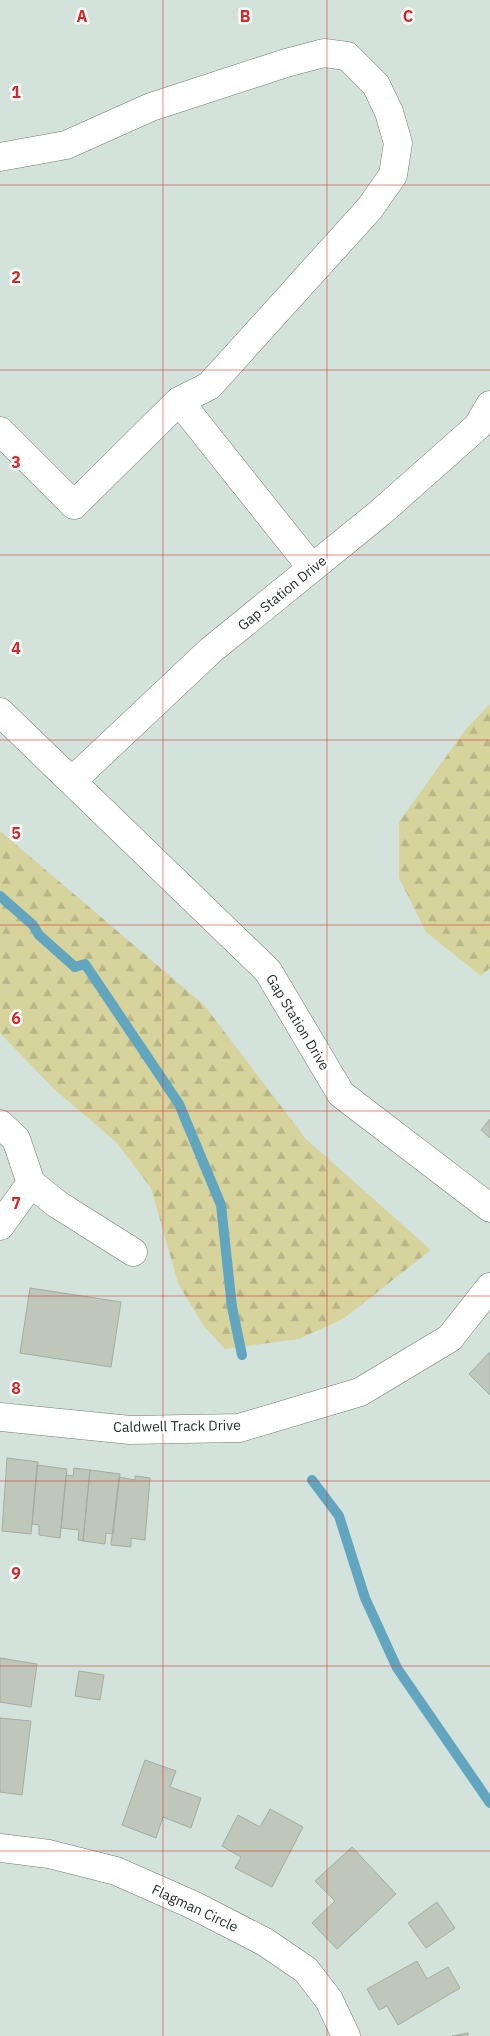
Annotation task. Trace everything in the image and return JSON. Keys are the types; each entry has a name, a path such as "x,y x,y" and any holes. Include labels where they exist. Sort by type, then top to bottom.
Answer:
{"street":[{"path":"0,157 66,145 152,107 286,63 324,53 347,56 376,85 389,112 398,143 393,175 370,208 208,386 179,401 74,505 0,431"},
{"path":"179,401 312,568"},
{"name":"Gap Station Drive","path":"72,781 211,650 381,512 478,426 490,405"},
{"name":"Gap Station Drive","path":"0,712 268,970 341,1094 490,1208"},
{"path":"0,1124 16,1139 31,1183 57,1204 134,1252"},
{"path":"0,1226 31,1183"},
{"name":"Caldwell Track Drive","path":"0,1417 130,1430 239,1428 360,1392 450,1338 490,1288"},
{"name":"Flagman Circle","path":"0,1848 49,1854 116,1871 193,1905 265,1942 306,1970 329,2000 346,2036"}],"green space":[{"path":"490,704 490,968 481,976 426,932 399,878 399,822 466,729"},
{"path":"0,831 204,1005 306,1139 431,1250 343,1319 299,1339 225,1349 203,1325 178,1283 151,1188 116,1142 54,1089 0,1033"}],"building":[{"path":"490,1119 490,1138 481,1130"},
{"path":"30,1288 121,1302 111,1367 20,1353"},
{"path":"490,1352 490,1395 469,1374"},
{"path":"7,1458 38,1462 31,1534 2,1531"},
{"path":"37,1465 67,1469 60,1538 39,1535 39,1525 32,1524"},
{"path":"74,1468 90,1470 83,1541 78,1540 79,1530 61,1528 66,1475 73,1476"},
{"path":"90,1470 120,1474 113,1534 106,1533 105,1544 83,1541"},
{"path":"135,1476 150,1478 145,1540 131,1538 131,1547 111,1545 119,1477 135,1480"},
{"path":"0,1658 37,1664 31,1707 0,1702"},
{"path":"79,1671 104,1675 100,1700 75,1696"},
{"path":"0,1718 31,1721 22,1795 0,1792"},
{"path":"145,1760 176,1771 170,1787 201,1798 191,1828 163,1817 156,1838 122,1825"},
{"path":"270,1809 303,1827 272,1887 235,1868 241,1857 222,1846 238,1815 260,1827"},
{"path":"352,1847 396,1894 337,1949 312,1923 335,1901 315,1881"},
{"path":"437,1902 455,1928 426,1948 408,1923"},
{"path":"417,1961 427,1979 448,1967 460,1988 398,2025 387,2006 379,2010 367,1989"},
{"path":"468,2033 468,2036 452,2036"}],"waterway":[{"path":"0,896 33,925 39,935 75,967 85,964 179,1104 221,1205 232,1307 242,1355"},
{"path":"312,1480 339,1516 365,1598 397,1668 490,1803"}]}
